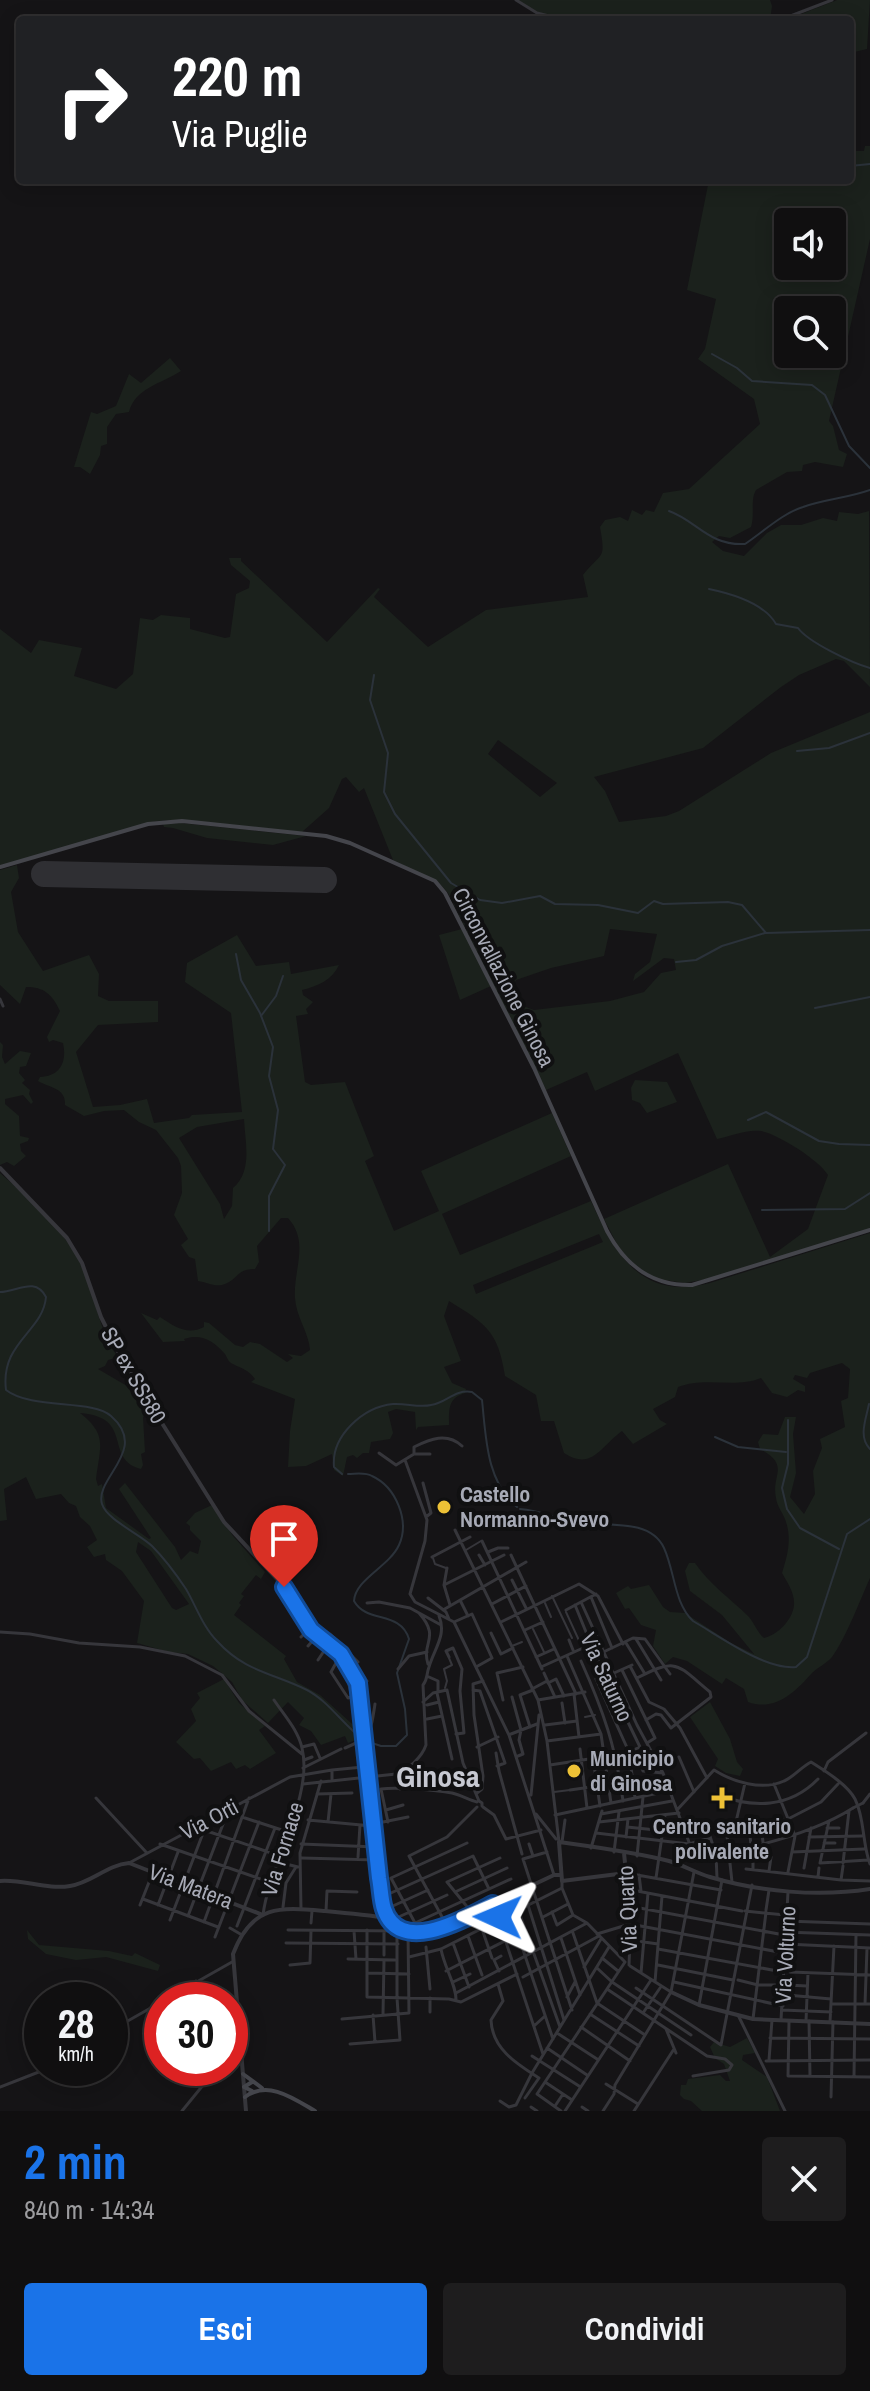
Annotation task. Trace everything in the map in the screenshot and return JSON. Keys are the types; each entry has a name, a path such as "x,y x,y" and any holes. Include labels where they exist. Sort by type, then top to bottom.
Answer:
{"main road":[{"name":"Circonvallazione Ginosa","path":"0,867 148,824 182,821 326,836 373,852 435,881 445,893 534,1068 607,1231 629,1265 657,1281 692,1285 870,1230"},
{"path":"248,2078 262,2088 279,2092 315,2111"},
{"path":"244,2087 252,2082"},
{"path":"244,2087 252,2091"},
{"path":"245,2097 262,2088"}],"street":[{"path":"516,0 537,13 549,16"},
{"path":"790,16 832,0"},
{"path":"0,999 3,1006"},
{"name":"SP ex SS580","path":"0,1168 67,1238 82,1263 101,1317 123,1361 224,1522 293,1598 317,1637 341,1654"},
{"path":"414,1454 414,1447 429,1439 444,1437 462,1446"},
{"path":"379,1453 396,1465 414,1454 430,1454"},
{"path":"405,1460 426,1517 425,1541 410,1594 415,1602 451,1621 470,1615"},
{"path":"423,1483 431,1508 431,1513 426,1517"},
{"path":"455,1530 538,1700 547,1741 560,1842 562,1888 573,1915 587,1923 627,1964 671,1992 699,2005 753,2019 870,2024"},
{"path":"450,1605 444,1585 447,1568 435,1564 432,1557 470,1537"},
{"path":"465,1550 482,1541 555,1697"},
{"path":"488,1552 508,1548"},
{"path":"479,1555 485,1565"},
{"path":"444,1585 504,1555"},
{"path":"511,1555 575,1694 579,1737"},
{"path":"443,1610 526,1562"},
{"path":"512,1580 527,1609"},
{"path":"501,1622 576,1584 584,1585 596,1594 645,1674"},
{"path":"492,1604 526,1586"},
{"path":"587,1658 566,1610 596,1594"},
{"path":"552,1596 573,1650"},
{"path":"591,1597 612,1648"},
{"path":"428,1598 443,1610 464,1641 509,1735 554,1875"},
{"path":"460,1600 492,1658 476,1667"},
{"path":"581,1602 663,1773 695,1858"},
{"path":"367,1603 410,1608 442,1626"},
{"path":"545,1603 551,1617"},
{"name":"Via Saturno","path":"575,1605 640,1747 635,1750"},
{"path":"274,1700 291,1722 302,1747 303,1784 403,1772 425,1749 423,1685 427,1677 431,1635 429,1624 419,1613"},
{"path":"428,1667 439,1642 442,1626 439,1616"},
{"path":"524,1631 543,1622"},
{"path":"533,1627 545,1653"},
{"path":"301,1637 310,1628"},
{"path":"0,1632 79,1643 149,1648 185,1656 228,1680 249,1711 302,1754"},
{"path":"491,1633 501,1654 522,1642"},
{"path":"323,1641 330,1634 358,1662"},
{"path":"308,1646 317,1637"},
{"path":"471,1637 446,1651 452,1665 444,1669 463,1763 479,1804"},
{"path":"636,1639 661,1680"},
{"path":"598,1660 597,1654 624,1643 636,1639 648,1640 670,1674"},
{"path":"318,1660 328,1645"},
{"path":"453,1648 462,1669 460,1691 464,1733 456,1734"},
{"path":"536,1657 555,1648"},
{"path":"542,1670 573,1650 583,1648"},
{"path":"398,1669 412,1655 427,1652"},
{"path":"341,1654 358,1683 384,1910 403,1931 409,1957 409,2013 342,2019"},
{"path":"341,1654 331,1672 348,1698 352,1697 349,1685 367,1681"},
{"path":"567,1656 601,1734 611,1803"},
{"path":"581,1661 617,1754 623,1801"},
{"path":"614,1673 637,1662"},
{"path":"549,1664 552,1670"},
{"path":"637,1678 664,1664 684,1671 710,1692 711,1697 671,1728 661,1715 656,1714 646,1720"},
{"path":"630,1666 649,1702 664,1709 677,1723 707,1778"},
{"path":"503,1700 497,1673 523,1667"},
{"path":"622,1670 655,1738 647,1743"},
{"path":"427,1677 438,1681 437,1691 452,1759"},
{"path":"530,1727 520,1695 556,1679 564,1696"},
{"path":"596,1679 628,1752 635,1798"},
{"path":"477,1793 483,1784 473,1690 474,1683 483,1681"},
{"path":"620,1686 628,1682"},
{"path":"425,1704 437,1691 446,1689"},
{"path":"473,1690 480,1691 498,1737 505,1763 497,1766"},
{"path":"538,1700 585,1692"},
{"path":"512,1697 521,1730 519,1740 523,1754 516,1756"},
{"path":"588,1699 597,1697"},
{"path":"425,1704 439,1702"},
{"path":"562,1703 565,1723"},
{"path":"303,1771 369,1735 375,1704"},
{"path":"530,1798 540,1711"},
{"path":"585,1717 595,1715"},
{"path":"427,1719 442,1716"},
{"path":"544,1725 577,1721"},
{"path":"509,1735 537,1724"},
{"path":"824,1771 828,1762 866,1733"},
{"path":"547,1741 601,1734"},
{"path":"477,1747 498,1737"},
{"path":"361,1741 364,1778"},
{"path":"302,1747 314,1744 320,1758"},
{"path":"580,1749 587,1808"},
{"path":"549,1765 635,1750 643,1771 663,1773"},
{"path":"496,1753 522,1856 572,2010"},
{"path":"535,1755 548,1755"},
{"path":"304,1760 312,1757"},
{"path":"679,1757 694,1792"},
{"path":"591,1758 601,1810 591,1848"},
{"path":"599,1822 678,1811 714,1770 729,1779 745,1783 774,1784 791,1777 811,1762 833,1775 856,1802 869,1862 820,1866"},
{"path":"303,1771 363,1767"},
{"path":"332,1770 332,1780"},
{"name":"Via Orti","path":"129,1863 303,1771"},
{"path":"400,1789 416,1782 403,1772"},
{"path":"717,1794 740,1803 766,1805 804,1791 818,1779"},
{"path":"283,1907 286,1883 299,1867 301,1844 321,1781"},
{"path":"553,1793 632,1781"},
{"path":"735,1826 745,1783"},
{"name":"Via Fornace","path":"263,1915 303,1784"},
{"path":"774,1784 795,1836 788,1874"},
{"path":"627,1827 686,1831 726,1825 761,1825 788,1819 821,1802 838,1784"},
{"path":"388,1822 381,1789 450,1793 479,1804 494,1815 506,1839 541,1830"},
{"path":"601,1810 611,1803 643,1797 651,1792 670,1791"},
{"path":"328,1822 331,1793"},
{"path":"317,1794 352,1793"},
{"path":"671,1862 795,1836 863,1803 870,1794"},
{"path":"204,1922 250,1797"},
{"path":"637,1856 643,1797"},
{"path":"96,1798 146,1852"},
{"path":"555,1815 587,1808 619,1810 674,1800"},
{"path":"447,1926 409,1856 447,1837 479,1804"},
{"path":"386,1810 403,1805"},
{"path":"188,1916 228,1809"},
{"path":"841,1880 851,1809"},
{"path":"614,1852 619,1810"},
{"path":"534,1811 560,1842 671,1862 720,1880 831,1893 870,1889"},
{"path":"656,1878 665,1814"},
{"path":"242,1817 288,1832"},
{"path":"308,1820 373,1825 408,1817"},
{"path":"626,1837 628,1819"},
{"path":"818,1877 829,1819"},
{"path":"170,1920 208,1820"},
{"path":"560,1842 565,1820"},
{"path":"215,1937 259,1822"},
{"path":"501,1826 508,1823"},
{"path":"358,1859 360,1825"},
{"path":"726,1825 732,1882"},
{"path":"761,1825 763,1842"},
{"path":"699,2005 721,1890 716,1855 707,1827"},
{"path":"749,1827 753,1869"},
{"path":"237,1926 275,1828"},
{"path":"804,1868 811,1828"},
{"path":"827,1828 839,1828"},
{"path":"862,1828 870,1833"},
{"path":"204,1830 280,1856"},
{"path":"596,1833 689,1844 710,1838"},
{"path":"809,1837 862,1836"},
{"path":"415,1923 391,1878 467,1843"},
{"path":"824,1843 835,1843"},
{"path":"160,1844 272,1883"},
{"path":"301,1844 376,1847"},
{"path":"529,1844 533,1856"},
{"path":"792,1852 865,1849"},
{"path":"158,1905 178,1850"},
{"path":"522,1856 547,1852"},
{"name":"Via Quarto","path":"624,1853 630,1924 627,1964"},
{"path":"382,1897 473,1856 489,1889"},
{"path":"769,1871 771,1857"},
{"path":"302,1858 377,1860"},
{"path":"473,1914 447,1882 500,1858"},
{"path":"278,1862 299,1867"},
{"name":"Via Matera","path":"0,1881 74,1886 129,1863 263,1915"},
{"path":"299,1867 301,1909"},
{"path":"455,1892 507,1868"},
{"path":"746,1869 870,1881"},
{"path":"140,1905 153,1872"},
{"path":"603,2111 671,1992 694,1872"},
{"path":"562,1881 626,1873 721,1890"},
{"path":"288,1930 403,1931 447,1926 554,1875 562,1875"},
{"path":"639,1875 641,1892"},
{"path":"350,2044 400,2040 397,1974 398,1944 403,1931 511,1879"},
{"path":"636,1988 721,2045 735,1980 744,1911 752,1885"},
{"path":"409,1957 441,1949 562,1888"},
{"path":"753,2019 769,1888"},
{"path":"384,1910 428,1890"},
{"path":"632,1890 744,1911 785,1915"},
{"name":"Via Volturno","path":"781,2020 788,1890"},
{"path":"326,1911 327,1891 357,1892"},
{"path":"641,1973 648,1893"},
{"path":"235,1982 233,1954 242,1935 263,1915 283,1907 390,1919 447,1895"},
{"path":"513,1895 560,2028"},
{"path":"627,1964 619,1971 537,2094 563,2111 653,1981 662,1896"},
{"path":"143,1899 218,1927"},
{"path":"493,1904 543,2054"},
{"path":"542,1918 568,1904"},
{"path":"528,1905 565,2021"},
{"path":"629,1906 784,1934 870,1935"},
{"path":"311,1923 312,1910"},
{"path":"552,1912 557,1925 573,1915"},
{"path":"511,1914 553,2039"},
{"path":"785,1921 870,1924"},
{"path":"456,1993 587,1923"},
{"path":"523,1977 599,1936 630,1924 784,1953"},
{"path":"230,1928 242,1935"},
{"path":"482,1929 492,1958"},
{"path":"290,1965 310,1963 311,1930"},
{"path":"354,1930 356,1959"},
{"path":"367,1930 367,1997 461,2002 517,1974"},
{"path":"446,1971 526,1930"},
{"path":"383,2014 384,1931"},
{"path":"573,1932 597,2003 645,2035"},
{"path":"810,1933 810,1945"},
{"path":"854,2076 856,1935"},
{"path":"468,1936 482,1975"},
{"path":"584,1967 599,1936"},
{"path":"561,1938 580,1995"},
{"path":"630,1940 736,1965 783,1972"},
{"path":"286,1943 398,1944"},
{"path":"453,1943 469,1987"},
{"path":"784,1944 868,1948 868,2004 787,1995"},
{"path":"831,2097 834,1946"},
{"path":"426,1947 430,1989"},
{"path":"500,2101 509,2107 516,2105 543,2054 609,1947"},
{"path":"441,1949 456,2001"},
{"path":"499,1971 494,1960 501,1956"},
{"path":"602,1958 619,1971"},
{"path":"348,1959 395,1960"},
{"path":"128,2021 233,1962"},
{"path":"657,1965 758,1985 807,1986"},
{"path":"597,1968 612,1982 691,2035"},
{"path":"790,1972 868,1975"},
{"path":"367,1973 409,1974"},
{"path":"808,1973 810,2076"},
{"path":"453,1982 467,1976"},
{"path":"567,1997 576,1982"},
{"path":"674,1982 782,2008 831,2012"},
{"path":"498,1983 503,2001 491,2020 494,2037 502,2051 539,2078 525,2098"},
{"path":"643,2013 660,1988"},
{"path":"607,1989 707,2056 725,2059 732,2065 729,2070 693,2076"},
{"path":"430,1998 430,2012"},
{"path":"590,2014 639,2046"},
{"path":"373,2015 375,2042"},
{"path":"738,2015 785,2111"},
{"path":"534,2026 545,2016"},
{"path":"772,2020 767,2061 870,2060"},
{"path":"789,2021 788,2076 870,2077"},
{"path":"581,2027 630,2061"},
{"path":"634,2111 675,2051 666,2029"},
{"path":"557,2033 599,2060"},
{"path":"770,2038 870,2039"},
{"path":"547,2048 588,2075"},
{"path":"532,2056 580,2087"},
{"path":"0,2087 24,2078"},
{"path":"545,2082 572,2100"},
{"path":"606,2084 638,2104"},
{"path":"182,2111 202,2086"},
{"path":"244,2087 246,2111"},
{"path":"555,2106 563,2094"},
{"path":"531,2107 537,2111"},
{"path":"582,2107 588,2111"}],"shaded area":[{"path":"518,0 770,0 772,6 771,16 540,14"},
{"path":"837,0 870,0 867,49 854,52 854,16 796,16"},
{"path":"865,146 870,146 870,239 846,346 846,296 774,296 774,368 841,368 829,421 839,450 847,454 843,467 815,462 803,465 802,471 787,472 756,490 751,527 730,538 719,536 712,542 723,551 744,556 767,533 781,525 801,525 823,518 837,521 839,512 858,514 869,511 870,687 844,661 836,659 799,675 781,687 703,748 594,777 605,791 619,822 666,816 679,811 771,753 870,712 870,1229 713,1278 685,1283 658,1279 636,1267 619,1248 604,1219 728,1164 770,1257 808,1229 828,1175 807,1155 768,1133 750,1131 717,1139 678,1053 595,1091 587,1072 546,1090 448,893 439,883 393,860 364,788 359,792 346,777 342,779 329,808 302,832 180,820 157,821 0,866 0,629 31,653 39,640 82,648 74,676 116,689 133,674 140,618 153,620 161,615 190,618 190,629 230,637 236,594 249,588 250,581 231,565 229,558 241,558 327,642 378,588 374,597 428,647 486,610 588,597 583,575 601,555 600,527 605,520 620,517 628,521 632,510 642,515 646,510 654,512 663,493 689,489 760,424 754,399 698,359 705,349 716,299 687,290 708,184 854,184 854,151 864,151","holes":["498,740 557,783 540,797 488,754","610,929 657,934 650,962 635,974 633,981 664,958 674,959 676,970 661,973 644,992 610,1001 534,1010 515,1003 511,990 516,980 604,956"]},
{"path":"170,358 181,371 143,392 129,412 116,414 107,427 107,444 101,446 90,474 80,467 74,467 91,412 97,414 116,406 129,374 141,383"},
{"path":"180,823 306,836 273,845 207,838 164,827 163,824"},
{"path":"17,865 19,878 11,892 18,932 43,971 89,955 99,974 98,996 109,1001 158,1001 158,1022 98,1025 76,1052 93,1107 147,1099 154,1123 192,1115 242,1112 231,1013 185,982 187,963 237,935 256,966 289,962 291,974 339,965 324,982 302,990 303,995 313,1002 306,1009 308,1014 296,1016 305,1082 311,1085 345,1082 374,1156 365,1161 394,1231 439,1211 421,1171 552,1113 571,1156 442,1214 460,1255 591,1201 621,1255 649,1279 666,1285 686,1287 710,1283 870,1233 870,1578 832,1657 784,1698 768,1704 748,1702 744,1689 726,1678 722,1684 687,1661 673,1657 665,1664 653,1646 656,1630 641,1625 629,1608 625,1609 616,1593 628,1586 631,1589 649,1585 663,1607 670,1612 685,1613 754,1654 722,1615 690,1591 685,1571 689,1563 695,1563 713,1585 749,1617 764,1638 784,1626 794,1605 792,1592 782,1573 789,1535 776,1498 778,1471 775,1460 760,1449 758,1442 763,1434 778,1435 785,1417 796,1417 793,1434 796,1473 790,1497 804,1514 815,1494 813,1471 822,1448 820,1439 845,1427 841,1401 848,1398 850,1369 842,1363 810,1373 807,1378 795,1375 793,1379 805,1386 805,1392 798,1390 787,1397 772,1393 761,1378 741,1382 699,1382 678,1387 675,1397 653,1409 667,1424 633,1444 622,1431 595,1455 574,1458 564,1453 554,1421 541,1421 536,1395 505,1376 498,1349 488,1330 449,1301 444,1316 461,1361 444,1367 452,1383 466,1389 451,1405 449,1425 418,1427 416,1430 415,1412 396,1409 388,1412 393,1433 390,1439 371,1442 369,1453 357,1458 353,1455 347,1457 343,1476 334,1470 332,1454 306,1466 288,1467 295,1399 251,1382 255,1379 250,1373 230,1362 221,1349 207,1339 196,1337 163,1342 141,1313 157,1320 160,1317 186,1330 198,1330 204,1327 204,1322 209,1323 235,1345 260,1344 287,1362 293,1358 288,1354 301,1356 310,1350 295,1298 299,1246 295,1227 288,1218 281,1218 257,1246 259,1262 255,1269 245,1270 222,1285 198,1281 195,1259 189,1257 181,1245 188,1239 174,1215 182,1193 181,1166 156,1130 124,1110 84,1116 65,1105 60,1092 38,1081 40,1077 58,1071 63,1061 63,1043 49,1042 47,1037 60,1011 43,990 26,987 20,1004 0,985 0,870","holes":["244,1119 246,1165 233,1188 232,1206 224,1219 220,1204 179,1138 197,1127","599,1234 603,1242 476,1294 473,1285"]},
{"path":"462,929 491,986 460,1000 439,935"},
{"path":"0,1042 5,1064 20,1051 31,1053 26,1066 20,1067 19,1073 25,1080 22,1083 30,1090 33,1102 31,1104 23,1095 5,1099 5,1104 19,1116 20,1136 29,1138 20,1144 26,1156 14,1166 7,1162 0,1165"},
{"path":"635,1080 667,1082 677,1102 647,1113 640,1103 632,1100 631,1088"},
{"path":"0,1173 48,1218 77,1256 106,1337 118,1357 108,1360 105,1366 98,1369 127,1386 145,1415 145,1452 141,1454 141,1469 123,1457 107,1422 97,1416 80,1413 95,1428 100,1442 96,1479 98,1486 102,1484 106,1508 151,1538 119,1489 125,1483 175,1547 181,1560 190,1551 198,1554 201,1541 186,1523 195,1513 212,1505 233,1536 265,1572 261,1579 256,1575 241,1594 244,1596 239,1603 241,1605 234,1615 286,1656 284,1659 297,1682 320,1695 361,1732 361,1738 348,1743 345,1736 321,1745 311,1731 299,1725 304,1718 288,1702 268,1723 242,1700 232,1682 213,1666 188,1654 137,1643 144,1601 122,1571 106,1560 105,1554 94,1557 87,1547 97,1540 90,1526 80,1517 76,1506 61,1494 36,1499 26,1477 4,1489 7,1520 0,1521","holes":["138,1542 151,1551 189,1604 176,1610 172,1608 136,1552"]},
{"path":"224,1679 239,1703 265,1726 259,1730 276,1753 250,1769 245,1765 236,1769 231,1762 211,1771 200,1758 194,1759 176,1742 196,1721 191,1709 200,1698 197,1693"},
{"path":"710,1702 743,1769 740,1776 726,1773 715,1766 718,1759 690,1717"},
{"path":"27,1930 39,1945 132,1956 135,1953 160,1965 158,1971 106,1957 76,1960 46,1954 28,1939"},
{"path":"747,2038 755,2053 743,2055 742,2060 767,2077 780,2111 702,2111 680,2095 681,2085 686,2085 688,2079 720,2075 730,2081 724,2064 715,2058 710,2047 714,2042 730,2047"}],"waterway":[{"path":"854,166 870,164"},
{"path":"712,354 752,381 812,385 825,395 849,446 870,468"},
{"path":"669,511 722,541 745,544 796,510 870,490"},
{"path":"709,589 747,600 764,610 776,624 798,628 831,651 870,668"},
{"path":"374,675 370,700 388,753 384,792 395,814 451,883 480,900 502,903 540,896 555,904 598,905 638,913 654,901 663,904 728,902 742,905 766,933 870,930"},
{"path":"797,751 829,748 870,733"},
{"path":"676,962 696,960 722,946 765,933"},
{"path":"236,954 241,980 260,1013 273,1047 269,1076 278,1110 273,1149 285,1165 269,1196 269,1231"},
{"path":"261,1016 276,996 283,976"},
{"path":"815,1008 870,997"},
{"path":"748,1120 766,1112 819,1141 870,1145"},
{"path":"762,1210 845,1209 870,1193"},
{"path":"0,1292 31,1286 37,1287 46,1297 38,1320 9,1360 6,1390 31,1400 90,1408 111,1416 121,1428 125,1440 123,1452 102,1494 105,1510 147,1541 161,1556 186,1589 208,1629 228,1651 249,1666 315,1695 361,1738"},
{"path":"342,1474 334,1467 334,1456 343,1434 360,1417 382,1406 426,1406 460,1392 472,1392 482,1400 493,1471 499,1485 517,1507"},
{"path":"869,1404 864,1439 870,1449"},
{"path":"788,1420 788,1464 782,1488 787,1509 800,1528 839,1549"},
{"path":"715,1437 738,1447 786,1452"},
{"path":"348,1474 369,1475 381,1481 399,1506 403,1526 394,1553 360,1586 354,1601 367,1613 398,1624 409,1639 397,1673 407,1735 396,1746 381,1746 366,1741"},
{"path":"520,1509 584,1524 623,1525 647,1531 664,1548 678,1596 693,1621 757,1658 784,1667 796,1667 807,1657 847,1534 870,1519"}],"runway":[{"path":"44,874 324,880"}],"place":[{"name":"Castello Normanno-Svevo","path":"444,1507"},
{"name":"Municipio di Ginosa","path":"574,1771"},
{"name":"Centro sanitario polivalente","path":"722,1798"}],"district":[{"name":"Ginosa","path":"438,1777"}],"route":[{"path":"284,1587 311,1630 341,1654 358,1683 379,1878 388,1918 408,1933 440,1929 493,1904 498,1917"}]}
